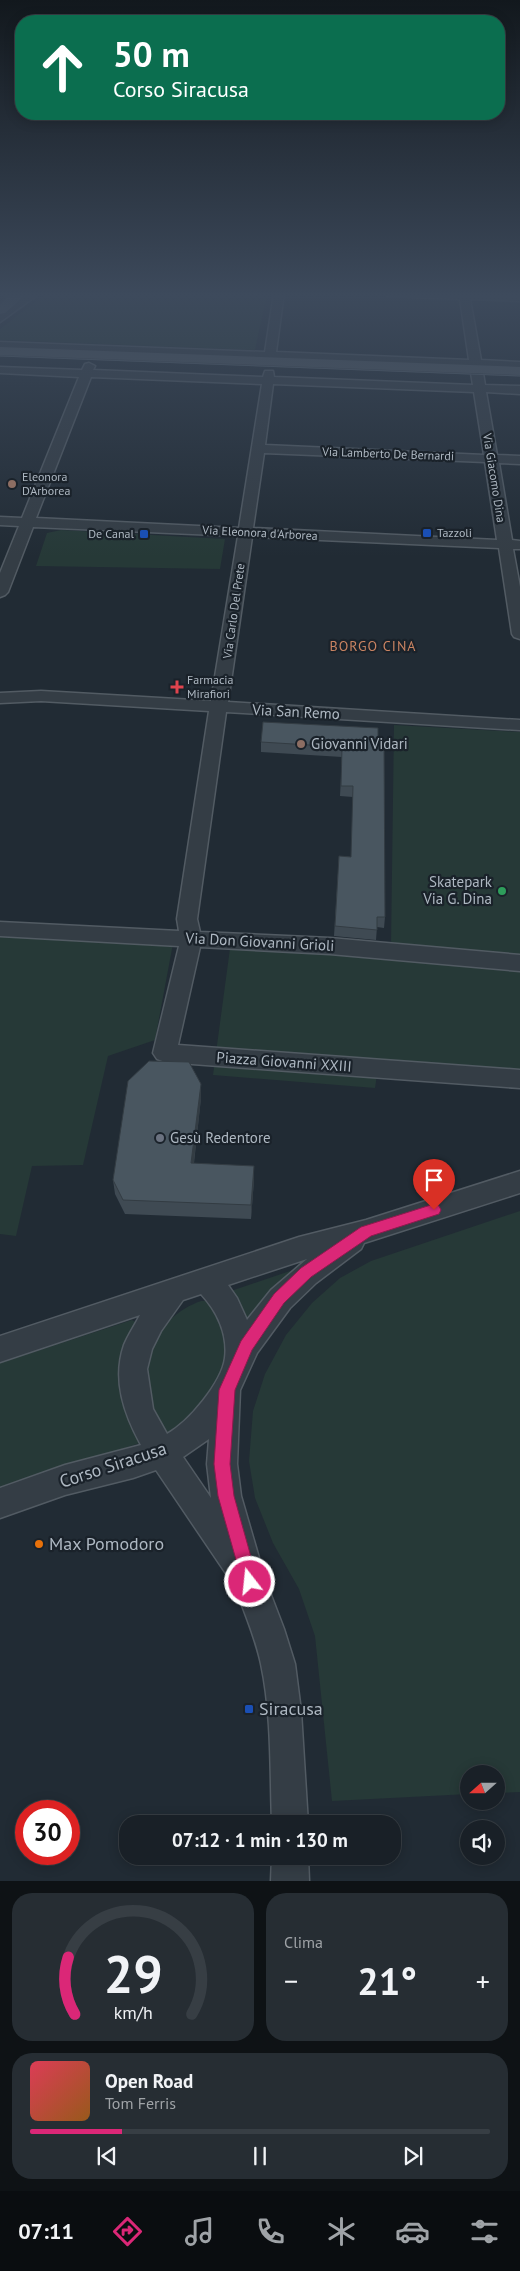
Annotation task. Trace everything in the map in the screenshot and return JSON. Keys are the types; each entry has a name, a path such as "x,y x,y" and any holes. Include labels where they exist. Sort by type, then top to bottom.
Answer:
{"main road":[{"path":"507,381 520,383"}],"street":[{"path":"1,586 85,381"},
{"name":"Via Carlo Del Prete","path":"191,939 188,919 267,381"},
{"name":"Via Giacomo Dina","path":"479,381 491,458 513,545 520,634"},
{"path":"492,381 520,390"},
{"name":"Via Lamberto De Bernardi","path":"257,449 520,460"},
{"name":"Via Eleonora d'Arborea","path":"0,521 513,545"},
{"name":"Via San Remo","path":"0,688 41,696"},
{"name":"Via San Remo","path":"0,698 41,696 520,725"},
{"name":"Via Don Giovanni Grioli","path":"0,929 330,946 520,963"},
{"name":"Piazza Giovanni XXIII","path":"191,939 165,1053 520,1080"},
{"name":"Corso Siracusa","path":"0,1349 300,1249 366,1231 520,1182"},
{"name":"Corso Siracusa","path":"0,1503 62,1481 162,1453 195,1432 216,1408 259,1325 279,1299 306,1273 366,1231"},
{"path":"206,1280 219,1293 234,1318 239,1338 239,1361"},
{"path":"173,1292 138,1346 133,1369 139,1412 162,1453 250,1582"},
{"path":"227,1390 222,1464 226,1496 250,1582 268,1629 278,1664 284,1711 290,1815"},
{"path":"290,1865 290,1881"}],"green space":[{"path":"61,530 225,539 220,569 36,566 47,533"},
{"path":"394,725 520,732 520,1084 377,1075 375,1088 213,1075 231,941 391,945"},
{"path":"0,929 174,938 155,1040 108,1056 83,1165 32,1166 16,1236 0,1234"},
{"path":"520,1211 520,1792 505,1793 505,1765 460,1765 460,1794 332,1801 315,1636 299,1589 273,1543 255,1498 249,1461 253,1411 265,1374 286,1335 312,1303 340,1278 371,1261"},
{"path":"296,1269 249,1325 238,1301 231,1291"},
{"path":"201,1301 209,1301 230,1339 218,1389 187,1419 166,1434 152,1411 146,1377 148,1361 153,1345 161,1331 185,1308"},
{"path":"132,1320 140,1325 145,1441 0,1492 0,1363"}],"building":[{"path":"263,722 378,728 378,739 384,739 385,917 377,917 377,930 335,926 339,856 351,857 353,786 341,786 342,747 261,742"},
{"name":"Gesù Redentore","path":"149,1061 189,1062 201,1084 191,1163 254,1166 251,1205 123,1200 113,1180 128,1081"}],"place":[{"name":"Eleonora D’Arborea","path":"12,484"},
{"name":"Tazzoli","path":"427,533"},
{"name":"De Canal","path":"144,534"},
{"name":"Farmacia Mirafiori","path":"177,687"},
{"name":"Giovanni Vidari","path":"301,744"},
{"name":"Skatepark Via G. Dina","path":"502,891"},
{"name":"Gesù Redentore","path":"160,1138"},
{"name":"Max Pomodoro","path":"39,1544"},
{"name":"Siracusa","path":"249,1709"}],"district":[{"name":"BORGO CINA","path":"373,646"}],"route":[{"path":"250,1582 226,1496 222,1464 227,1390 246,1346 279,1299 306,1273 366,1231 434,1210"}]}
